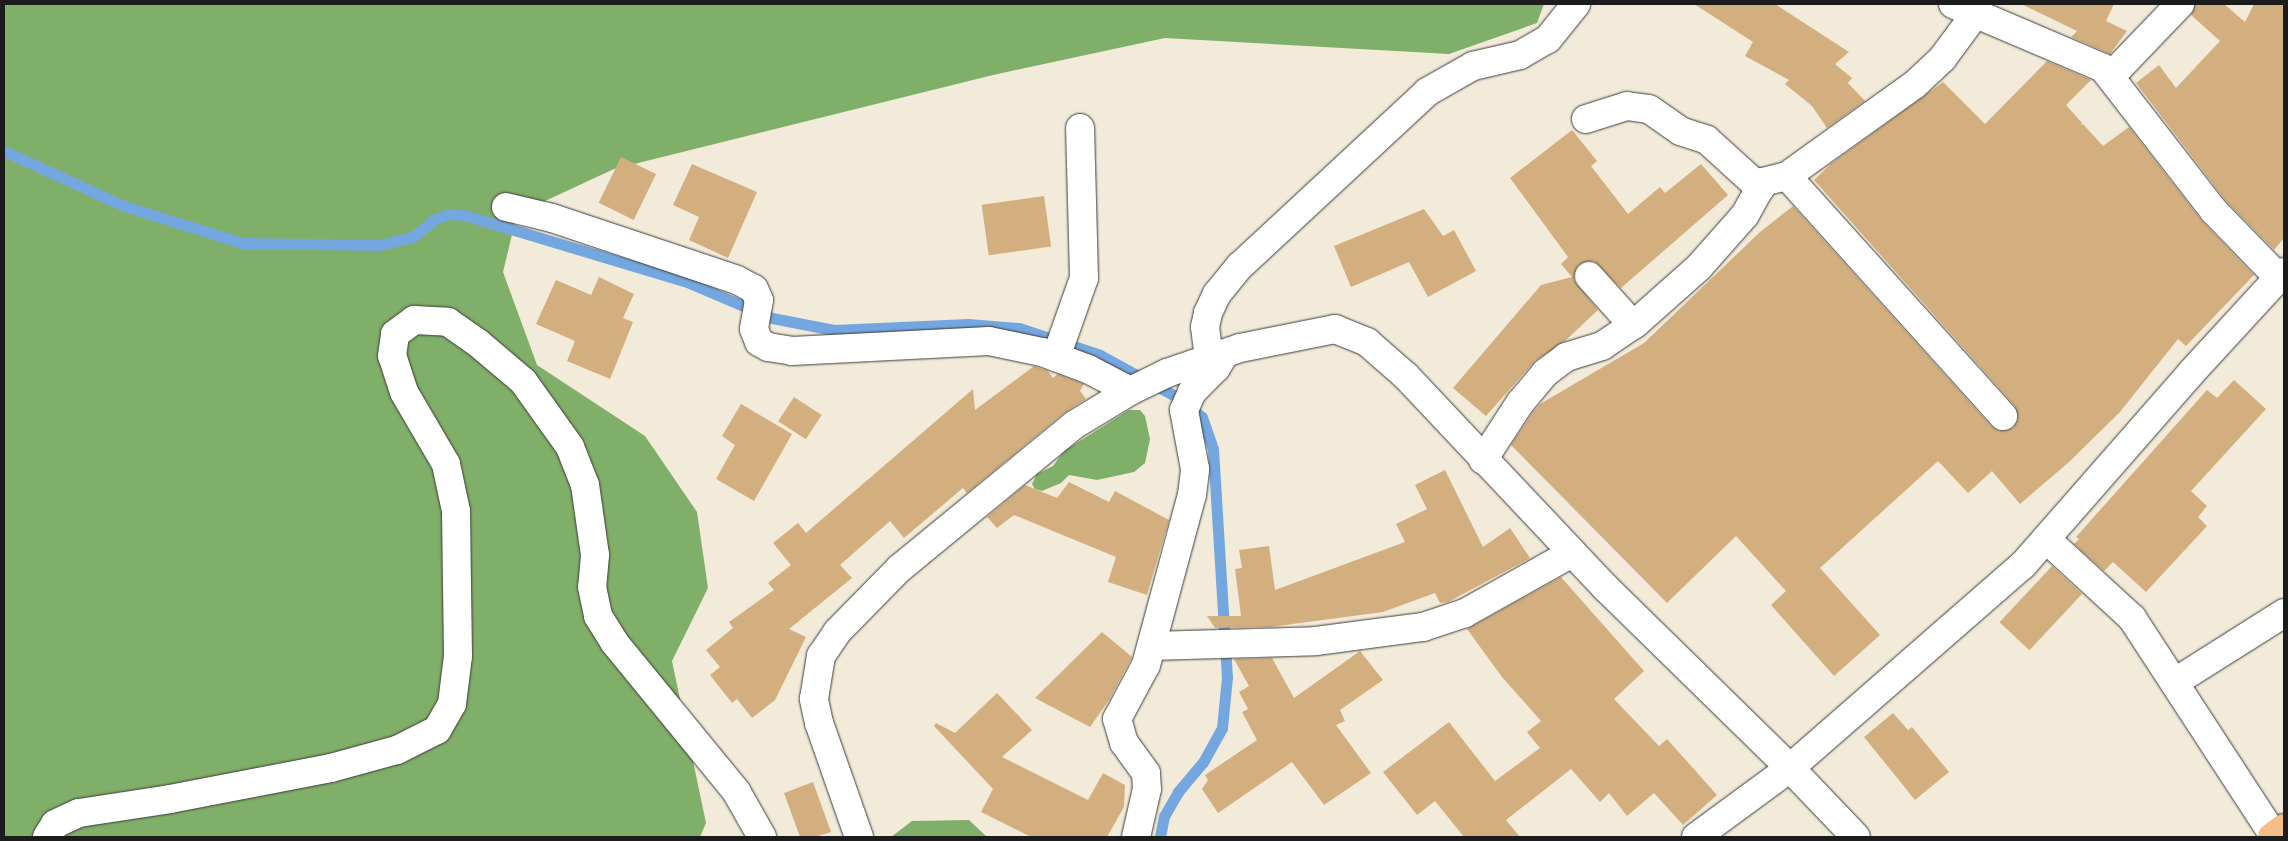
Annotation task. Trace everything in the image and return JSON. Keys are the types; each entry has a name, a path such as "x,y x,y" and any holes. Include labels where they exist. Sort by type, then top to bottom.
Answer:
{"street":[{"path":"1136,837 1147,789 1146,773 1124,743 1117,719 1146,665 1192,495 1195,469 1188,401 1216,368 1217,356 1205,327 1208,313 1218,294 1240,266 1427,92 1473,66 1520,55 1548,39 1576,4"},
{"path":"2111,76 2180,4"},
{"path":"1484,460 1520,402 1545,373 1566,357 1602,346 1632,325 1699,267 1745,214 1760,188 1768,180 1787,176 1914,85 1942,59 1964,8 2092,61 2111,76 2190,183 2282,275 2191,373 2015,572 1790,768 1696,837"},
{"path":"1586,118 1627,106 1649,109 1680,131 1706,140 1760,188"},
{"path":"1060,346 1084,278 1080,128"},
{"path":"1787,176 2002,416"},
{"path":"506,207 552,218 737,280 754,289 759,300 754,329 759,342 768,347 792,351 989,341 1060,346 1088,369 1131,390"},
{"path":"1589,276 1632,325"},
{"path":"47,837 55,824 79,812 331,768 397,750 437,730 452,704 458,656 456,511 446,464 404,392 392,356 395,334 414,320 448,322 478,343 523,381 570,447 585,485 594,555 592,587 598,616 614,642 736,791 762,837"},
{"path":"859,837 819,723 814,691 821,656 837,632 900,568 1074,426 1131,390 1167,373 1217,356 1322,330 1347,331 1366,342 1406,376 1572,553 1790,768 1856,837"},
{"path":"2046,539 2132,618 2277,834"},
{"path":"1152,646 1205,646 1370,636 1423,627 1465,614 1572,553"},
{"path":"2174,682 2284,613"}],"green space":[{"path":"4,4 1544,4 1537,23 1449,54 1165,38 993,75 614,169 517,214 503,272 537,365 645,436 697,512 708,588 672,661 706,823 700,837 4,837"},
{"path":"1129,410 1140,410 1145,416 1150,439 1145,463 1134,472 1097,480 1069,475 1061,483 1042,491 1035,489 1032,484 1037,474 1053,466 1064,451"},
{"path":"969,820 987,837 891,837 912,821"}],"building":[{"path":"1694,4 1775,4 1849,52 1835,64 1852,78 1848,83 1865,101 1827,128 1812,106 1785,84 1789,80 1745,56 1753,42"},
{"path":"2021,4 2114,4 2106,21 2127,31 2110,54 2071,37 2077,31"},
{"path":"2195,4 2224,4 2245,22 2254,4 2284,4 2284,238 2274,250 2226,201 2136,83 2159,65 2176,88 2220,41 2191,15"},
{"path":"2047,61 2091,80 2066,105 2082,123 2081,126 2083,124 2103,146 2129,127 2202,221 2254,275 2186,346 2178,339 2120,412 2069,462 2020,504 1992,471 1968,493 1938,461 1820,568 1880,635 1834,676 1771,605 1786,591 1736,536 1667,603 1511,445 1533,412 1540,404 1644,343 1760,232 1793,206 1991,426 1999,431 2013,428 2018,420 2015,406 1814,180 1832,163 1943,82 1985,124"},
{"path":"1572,130 1597,161 1591,166 1628,214 1660,187 1665,193 1701,164 1728,195 1621,288 1594,261 1578,265 1574,280 1598,310 1565,341 1535,361 1486,416 1453,388 1541,285 1572,277 1561,264 1568,257 1510,178"},
{"path":"621,157 656,174 634,220 599,203"},
{"path":"692,164 757,192 728,258 689,240 699,217 673,205"},
{"path":"1044,196 1051,247 989,255 982,205"},
{"path":"1424,209 1443,236 1454,230 1476,271 1428,297 1409,262 1351,287 1334,246"},
{"path":"599,277 634,294 623,318 633,322 610,379 567,361 575,341 536,324 556,280 591,295"},
{"path":"1034,366 1048,371 1053,378 1058,374 1084,384 1080,391 1086,399 1064,413 967,493 963,488 904,538 890,521 840,565 852,578 789,629 806,637 775,700 752,718 737,699 732,703 710,675 720,667 706,650 733,628 729,622 774,590 768,583 791,565 773,543 798,523 806,533 973,389 975,410"},
{"path":"2234,380 2266,409 2191,491 2207,506 2198,517 2207,526 2146,592 2113,562 2104,571 2074,544 2079,539 2076,537 2207,390 2217,398"},
{"path":"794,397 822,415 806,439 778,421"},
{"path":"741,404 792,434 754,501 716,479 735,445 722,436"},
{"path":"1445,470 1483,547 1510,528 1530,558 1448,602 1440,603 1435,593 1383,612 1270,627 1215,628 1207,616 1241,616 1235,569 1242,568 1239,550 1269,546 1275,590 1405,542 1396,524 1427,509 1415,485"},
{"path":"1069,482 1109,502 1115,491 1169,520 1147,595 1108,582 1116,557 1014,515 997,528 987,517 1025,485 1057,498"},
{"path":"2052,566 2082,594 2029,650 1999,622"},
{"path":"1561,577 1644,671 1614,699 1659,746 1667,739 1717,795 1683,825 1654,793 1627,816 1609,793 1600,802 1571,769 1506,820 1520,837 1464,837 1435,801 1417,815 1383,772 1449,722 1495,781 1540,748 1527,732 1541,721 1502,677 1467,629"},
{"path":"1102,632 1132,657 1109,700 1090,727 1035,698"},
{"path":"1360,651 1383,680 1340,710 1345,721 1336,725 1371,773 1324,805 1292,762 1218,813 1202,789 1208,780 1205,775 1257,740 1242,712 1248,709 1239,692 1249,686 1234,659 1272,658 1294,698"},
{"path":"997,693 1032,730 1002,757 1088,800 1103,773 1125,785 1124,807 1107,837 1031,837 981,812 993,789 934,726 936,723 955,733"},
{"path":"1893,713 1908,730 1912,727 1949,772 1915,800 1864,737"},
{"path":"813,782 831,832 815,837 800,837 784,793"}],"waterway":[{"path":"4,151 124,206 242,243 380,245 413,237 433,220 448,214 464,215 687,282 772,318 834,330 968,324 1019,328 1100,355 1177,397 1202,417 1213,449 1227,677 1222,728 1203,762 1178,792 1164,816 1160,837"}]}
